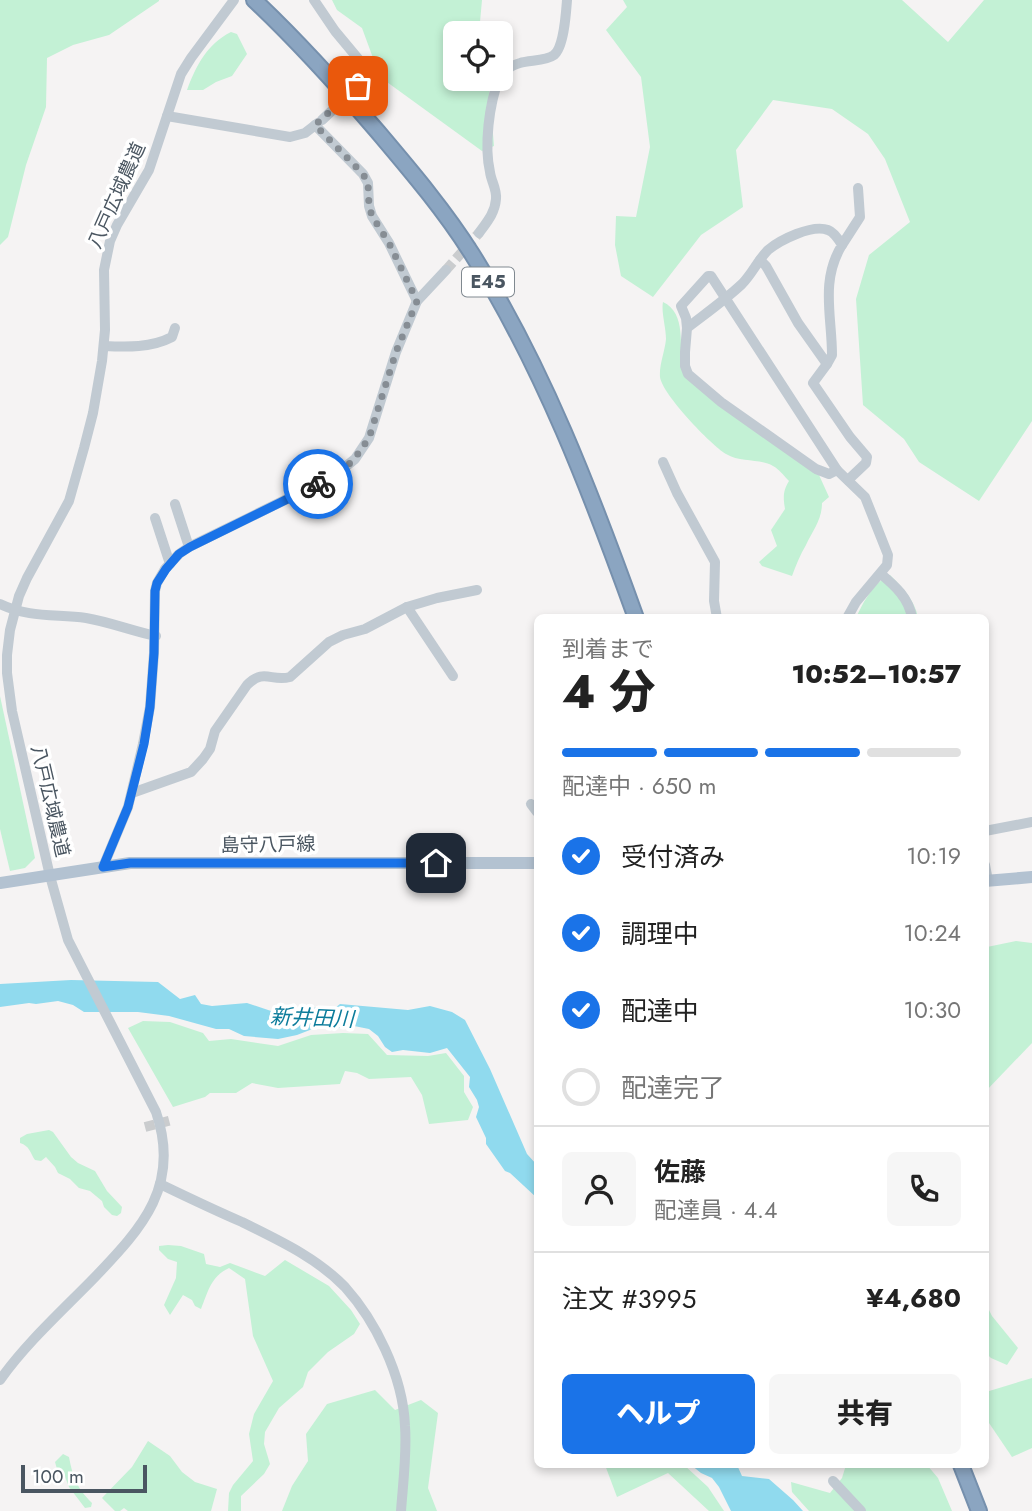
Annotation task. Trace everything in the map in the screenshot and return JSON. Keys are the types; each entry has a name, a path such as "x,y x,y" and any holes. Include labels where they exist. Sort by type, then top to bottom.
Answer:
{"highway":[{"name":"E45","path":"254,0 339,87 453,225 472,254 530,360 571,446 634,614"},
{"path":"962,1468 979,1511"}],"main road":[{"name":"島守八戸線","path":"0,883 130,863 534,860"},
{"path":"989,881 1032,877"}],"street":[{"name":"八戸広域農道","path":"0,1380 24,1349 129,1241 146,1218 164,1169 164,1141 145,1090 68,940 50,876 8,691 8,642 15,611 27,578 69,501 93,413 104,346 104,270 110,241 149,170 181,74 234,0"},
{"path":"167,116 290,137 305,133 319,122 366,78 368,73 335,32 314,0"},
{"path":"513,66 556,54 560,46 567,0"},
{"path":"479,233 494,210 496,197 490,173 488,142 494,91"},
{"path":"319,122 368,183 372,216 389,243 417,301"},
{"path":"848,480 866,463 867,457 813,383 832,355 829,279 838,252 860,217 858,188"},
{"path":"687,328 743,284 766,252 779,242 813,230 828,230 842,245"},
{"path":"760,260 798,323 827,364"},
{"path":"103,867 132,793 144,744 156,636 155,591 161,576 179,554 190,547 334,476 355,458 369,438 396,352 417,301 446,270"},
{"path":"838,470 829,474 816,469 721,402 688,374 685,366 686,318 681,306 708,276 713,277 838,470 865,497 888,555 887,565 849,614"},
{"path":"104,346 128,347 157,343 172,337 175,328"},
{"path":"663,461 715,562 716,614"},
{"path":"175,504 190,547"},
{"path":"155,518 170,564"},
{"path":"881,574 896,586 912,614"},
{"path":"132,793 191,772 210,750 215,732 252,680 258,676 283,679 290,677 329,642 343,635 365,629 407,607 477,590"},
{"path":"0,604 29,614 85,618 156,636"},
{"path":"407,607 453,676"},
{"path":"989,830 1032,822"},
{"path":"160,1184 275,1238 306,1256 344,1287 361,1308 390,1359 403,1406 405,1427 401,1511"},
{"path":"833,1481 861,1511"}],"green space":[{"path":"0,0 159,1 109,35 73,45 47,58 46,107 26,165 8,237 0,245"},
{"path":"332,0 482,0 480,21 443,21 443,91 489,91 494,146 482,151 380,77 362,28 337,10"},
{"path":"623,0 902,0 948,42 984,0 1032,0 1032,421 979,501 919,462 904,439 863,405 856,299 869,255 910,222 885,159 868,134 832,109 773,100 736,150 743,207 701,235 653,297 621,276 615,245 616,216 636,217 650,147 641,77 606,30 627,7"},
{"path":"231,32 237,34 247,54 232,76 203,90 187,90 203,56"},
{"path":"663,302 671,307 679,322 682,369 819,475 829,497 822,503 819,520 792,576 762,566 759,562 777,546 771,530 785,509 784,494 789,481 768,464 738,459 719,449 669,395 660,377 666,339"},
{"path":"890,575 903,589 917,614 858,614 874,587"},
{"path":"0,696 35,858 25,868 10,871 0,829"},
{"path":"1016,941 1032,943 1032,1043 989,1088 989,947"},
{"path":"143,1021 170,1022 203,1033 209,1041 231,1039 278,1046 311,1035 368,1034 387,1055 428,1056 446,1053 464,1076 464,1092 473,1107 468,1120 429,1124 422,1095 411,1077 369,1079 345,1071 340,1084 278,1088 252,1083 236,1093 210,1093 173,1107 128,1028"},
{"path":"49,1130 71,1157 95,1171 107,1191 122,1207 121,1213 112,1215 90,1191 79,1188 58,1173 46,1157 41,1161 35,1160 28,1148 20,1143 20,1138 27,1134"},
{"path":"159,1246 181,1246 204,1254 206,1264 220,1267 230,1263 265,1276 285,1260 329,1286 360,1324 354,1334 328,1352 308,1372 303,1387 279,1408 265,1432 264,1444 270,1464 264,1474 241,1496 241,1511 228,1511 229,1493 253,1461 249,1434 254,1414 273,1381 253,1336 245,1279 229,1268 214,1280 201,1309 183,1295 170,1315 164,1305 176,1278 177,1262 168,1259 159,1250"},
{"path":"989,1310 1018,1348 1007,1365 991,1358"},
{"path":"1032,1378 1032,1448 1012,1457 989,1423 989,1391"},
{"path":"375,1390 395,1410 421,1400 438,1413 428,1488 437,1511 282,1511 292,1486 308,1461 306,1434 327,1404"},
{"path":"148,1441 170,1456 182,1472 195,1482 217,1489 211,1511 128,1511 124,1508 115,1511 102,1498 132,1467"},
{"path":"63,1454 69,1457 76,1482 92,1503 91,1507 85,1508 69,1487 64,1474 57,1469 55,1462"},
{"path":"606,1468 687,1468 708,1487 724,1511 709,1511 668,1473 617,1497"},
{"path":"845,1468 930,1468 938,1478 952,1511 809,1511 792,1492 791,1482 830,1493 842,1478"}],"water":[{"name":"新井田川","path":"71,980 158,982 180,999 195,995 201,1004 212,1006 247,1003 277,1013 318,1007 331,1011 340,1004 408,1010 430,1006 452,1012 465,1020 490,1069 527,1154 534,1162 534,1195 505,1171 486,1144 476,1117 479,1107 469,1087 470,1077 447,1048 430,1053 403,1050 392,1052 369,1029 354,1026 315,1028 278,1039 244,1036 229,1029 216,1029 169,1016 138,1012 84,1012 73,1005 58,1001 0,1007 0,984"},
{"path":"695,1468 738,1468 742,1476 769,1479 803,1511 731,1511 712,1478"}],"tunnel":[{"path":"446,270 479,233"},
{"path":"145,1127 172,1120"}],"way so far":[{"path":"318,484 344,469 369,438 396,352 417,301 389,243 372,216 368,183 363,174 315,125 358,86"}],"route":[{"path":"318,484 190,547 179,554 157,583 156,636 144,744 128,807 103,867 130,863 436,863"}]}
